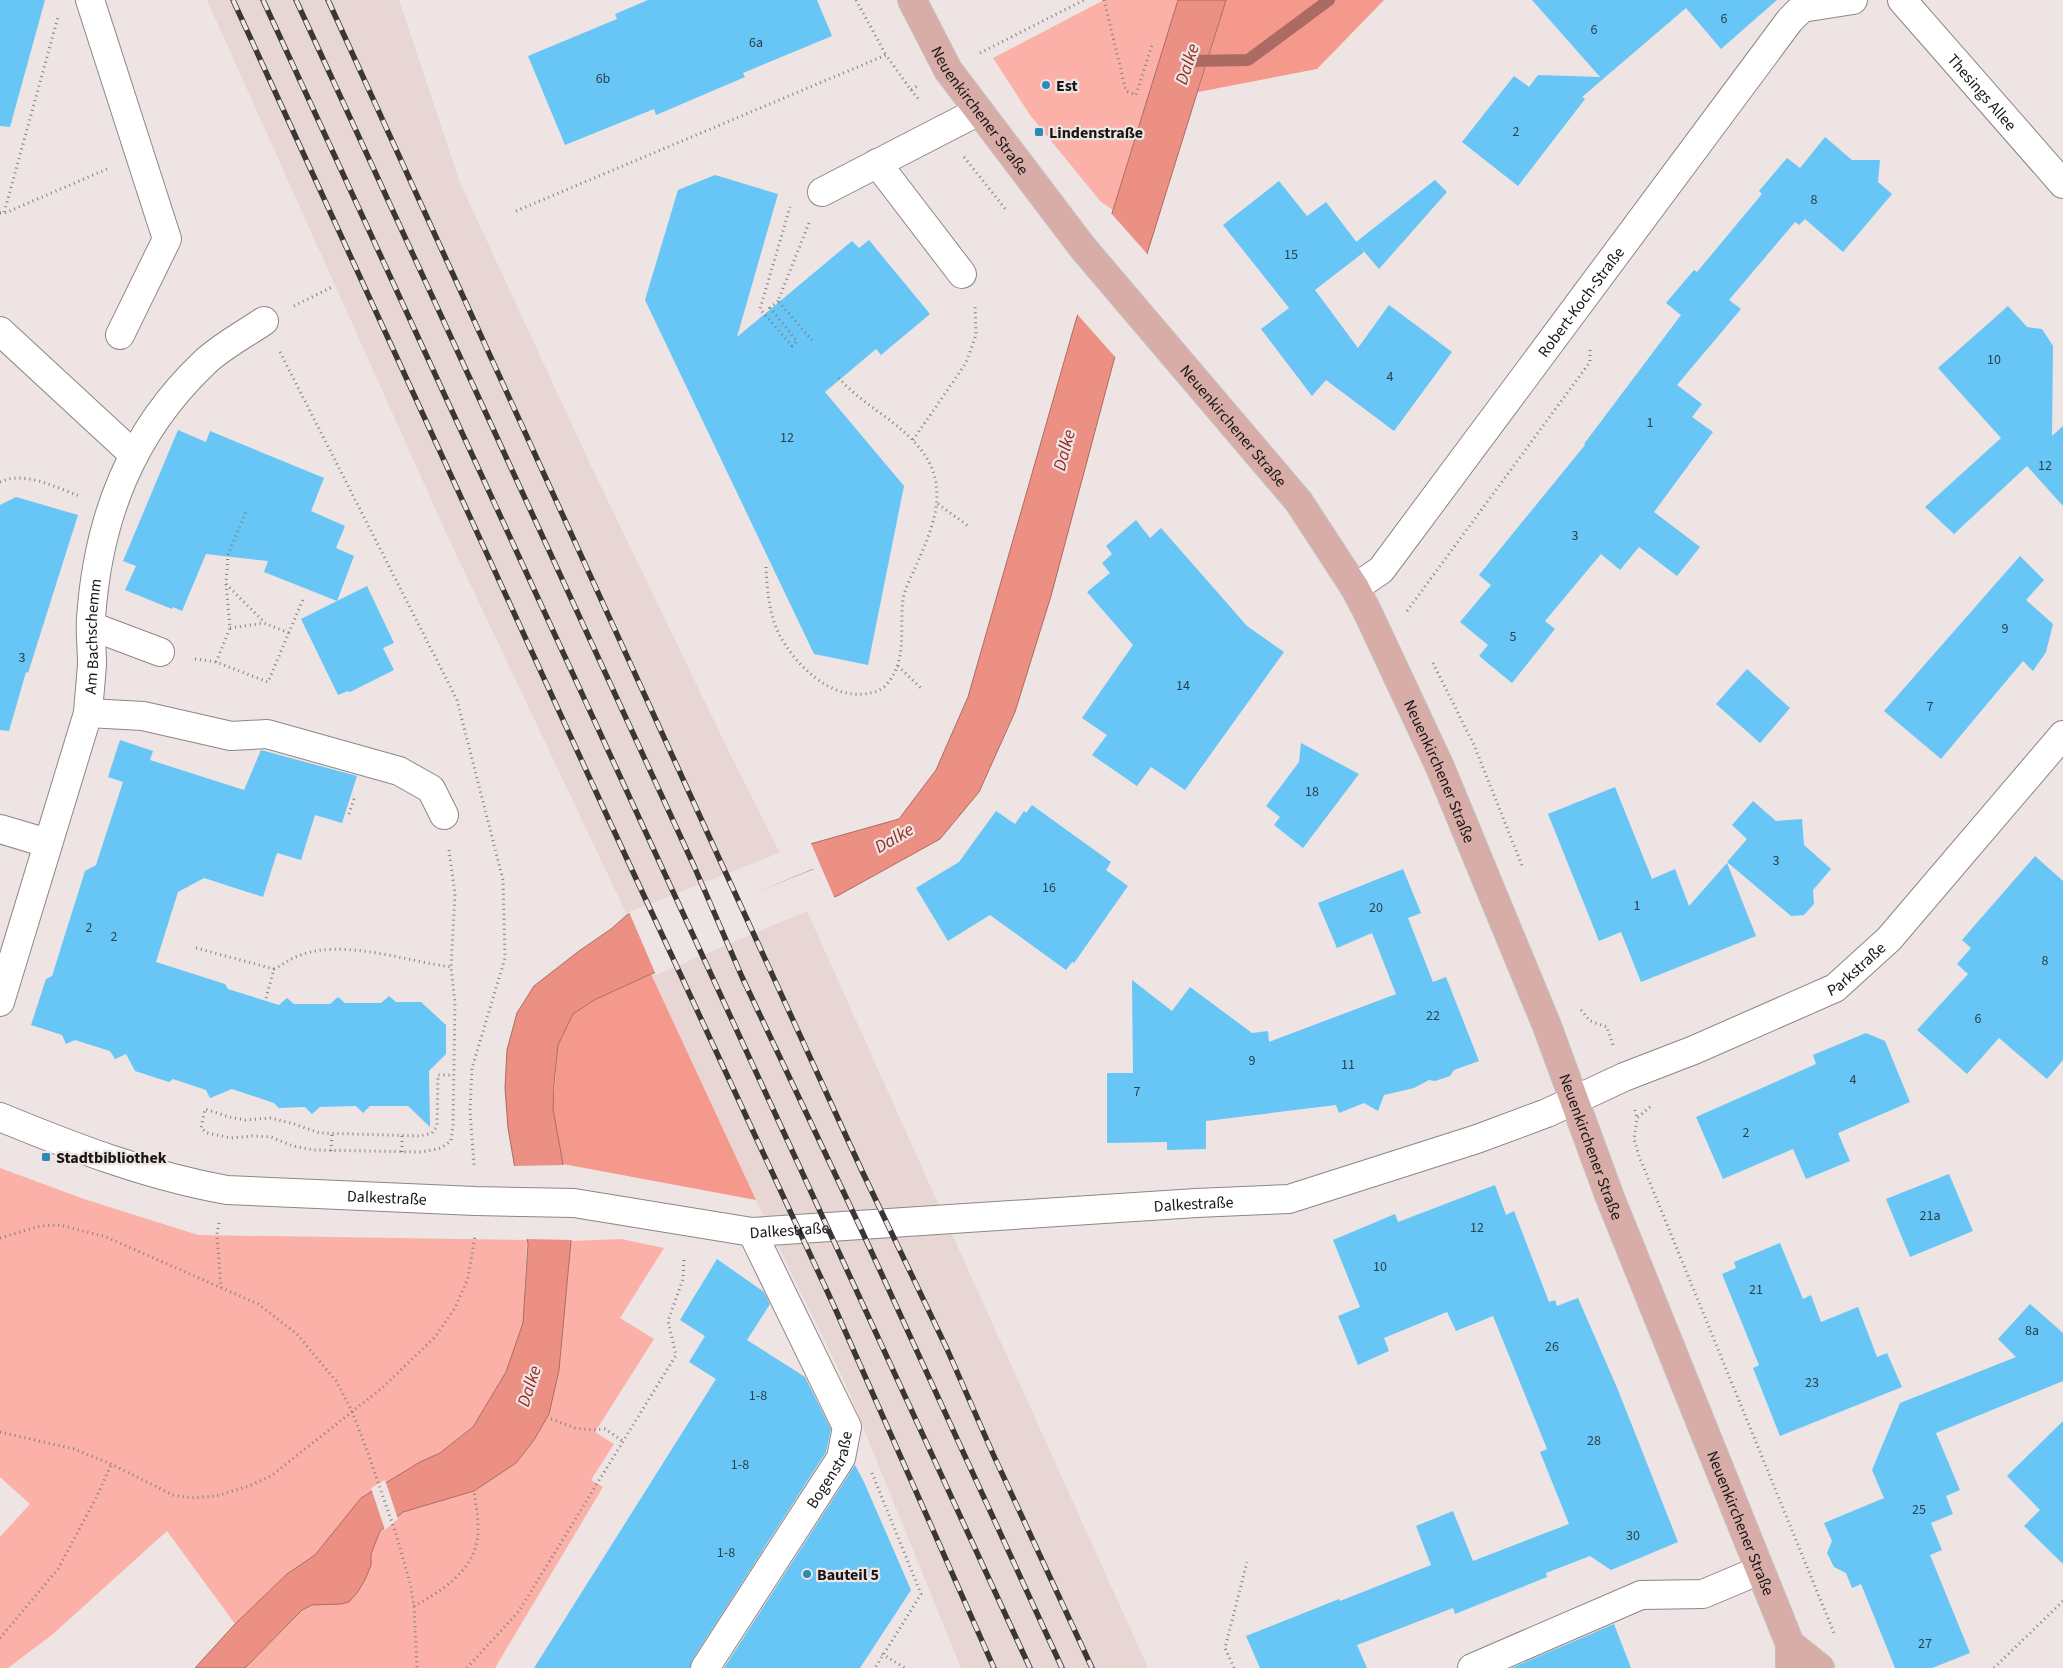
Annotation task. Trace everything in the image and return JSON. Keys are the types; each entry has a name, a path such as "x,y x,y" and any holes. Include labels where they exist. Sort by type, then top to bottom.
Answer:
{"main road":[{"name":"Neuenkirchener Straße","path":"912,0 948,70 1083,248 1299,502 1354,588 1440,767 1547,1026 1609,1195 1760,1570 1790,1656 1820,1668"}],"street":[{"path":"90,0 166,239 120,335"},
{"name":"Robert-Koch-Straße","path":"1354,588 1381,570 1790,20 1804,4 1854,0"},
{"name":"Thesings Allee","path":"1902,0 2063,184"},
{"path":"822,192 979,111"},
{"path":"877,164 962,274"},
{"name":"Am Bachschemm","path":"0,1002 88,713 92,664 91,626 96,574 111,508 133,454 169,400 206,361 264,321"},
{"path":"0,331 133,454"},
{"path":"91,626 160,652"},
{"path":"88,713 143,716 232,736 268,734 399,770 430,789 444,815"},
{"name":"Parkstraße","path":"1575,1101 1631,1074 1694,1050 1835,988 1889,939 2063,736"},
{"path":"0,829 48,843"},
{"name":"Dalkestraße","path":"0,1117 108,1159 197,1184 227,1190 574,1203 752,1232 1196,1203 1289,1199 1499,1131 1575,1101"},
{"name":"Bogenstraße","path":"705,1668 841,1458 848,1427 752,1232"},
{"path":"1472,1668 1641,1595 1703,1594 1760,1570"}],"path":[{"path":"856,0 886,55 911,90 1009,213"},
{"path":"987,50 1084,0"},
{"path":"1104,0 1126,91 1136,95 1152,45"},
{"path":"2,213 60,9"},
{"path":"516,212 886,55"},
{"path":"911,90 920,85"},
{"path":"2,213 140,155"},
{"path":"822,192 778,301 770,308 797,341 792,346 760,309 793,196 822,192"},
{"path":"913,440 966,362 976,335 975,306 962,274"},
{"path":"264,321 332,287"},
{"path":"778,301 812,340"},
{"path":"1407,610 1590,362 1589,344"},
{"path":"766,567 768,597 778,632 795,658 818,678 838,691 858,695 874,693 887,684 898,666 903,641 903,599 926,543 938,504 936,481 928,461 913,440 884,414 848,390 837,376"},
{"path":"0,482 16,477 29,479 111,508"},
{"path":"938,504 968,526"},
{"path":"216,662 230,628 226,583 228,555 247,509"},
{"path":"226,583 264,623 288,633"},
{"path":"160,652 216,662 268,682 304,596"},
{"path":"230,628 264,623"},
{"path":"898,666 924,690"},
{"path":"444,815 455,894 451,967 455,1003 453,1125 451,1140 441,1148 422,1152 331,1151 293,1146 271,1137 231,1138 207,1133 201,1128 204,1109 244,1120 271,1118 320,1133 420,1136 432,1133 437,1126 438,1075 453,1075"},
{"path":"196,948 274,969"},
{"path":"266,998 274,969 298,955 325,950 363,951 451,967"},
{"path":"1582,1011 1590,1021 1607,1027 1610,1035"},
{"path":"1656,1102 1637,1118 1634,1139 1638,1156 1834,1634"},
{"path":"331,1151 332,1133"},
{"path":"402,1135 402,1152"},
{"path":"0,1238 40,1226 60,1225 106,1237 258,1304 297,1334 336,1381 352,1411 369,1456 397,1537 414,1606 418,1668"},
{"path":"217,1234 221,1288"},
{"path":"0,1432 74,1449 111,1464 173,1495 191,1498 216,1496 249,1486 271,1476 382,1388 435,1337 455,1308 468,1278 475,1234"},
{"path":"467,1668 519,1611 676,1355 668,1320 683,1279 684,1251"},
{"path":"551,1419 575,1428 605,1429 623,1441"},
{"path":"846,1442 864,1453 921,1594 875,1668"},
{"path":"0,1638 58,1569 97,1496 111,1464"},
{"path":"414,1606 441,1592 455,1579 470,1559 477,1541 474,1491"},
{"path":"1234,1668 1225,1648 1247,1562"},
{"path":"1994,1668 2063,1600"},
{"path":"882,1654 905,1668"}],"shaded area":[{"path":"207,0 399,0 460,183 592,468 781,855 627,915 448,537"},
{"path":"1104,0 1178,0 1113,210 1101,202 1030,115 993,58"},
{"path":"1226,0 1384,0 1317,69 1198,92"},
{"path":"806,909 1148,1668 961,1668 846,1385 756,1200 651,974"},
{"path":"651,974 756,1200 563,1164 553,1109 558,1045 573,1014 594,1000"},
{"path":"0,1168 84,1199 198,1235 527,1240 523,1323 506,1372 473,1427 440,1453 420,1462 361,1498 315,1555 287,1574 235,1624 167,1531 53,1634 8,1668 0,1668 0,1537 30,1504 0,1477"},
{"path":"621,1239 664,1248 620,1318 654,1339 595,1432 614,1444 591,1480 603,1487 495,1668 245,1668 302,1610 312,1605 349,1602 365,1580 371,1565 370,1554 380,1531 403,1512 474,1491 516,1463 534,1440 549,1414 559,1370 571,1241"}],"water":[{"name":"Dalke","path":"1178,0 1226,0 1114,360 1051,596 1015,712 979,792 940,839 839,895 651,974 594,1000 573,1014 558,1045 553,1109 563,1164 571,1241 559,1370 549,1414 534,1440 516,1463 474,1491 403,1512 380,1531 371,1554 371,1565 365,1580 349,1602 312,1605 302,1610 245,1668 195,1668 235,1624 287,1574 315,1555 361,1498 420,1462 440,1453 473,1427 506,1372 523,1323 528,1244 508,1128 505,1088 507,1050 517,1013 534,986 627,915 803,846 899,819 936,770 968,697 1076,320 1113,210","holes":["818,867 817,875 647,942 650,934"]}],"pier":[{"path":"1110,212 1150,257 1117,359 1076,313"},
{"path":"810,841 835,899 656,975 629,912","holes":["816,869 815,873 649,940 651,936"]},
{"path":"566,1165 573,1240 525,1239 512,1166"},
{"path":"385,1480 398,1519 385,1530 371,1488"}],"building":[{"path":"0,0 45,0 10,127 0,126"},
{"path":"648,0 817,0 832,36 743,73 745,77 656,115 654,109 565,145 528,56 617,19 615,14"},
{"path":"1532,0 1777,0 1721,49 1686,8 1582,97 1585,99 1518,186 1462,142 1514,76 1529,87 1538,75 1600,77"},
{"path":"1825,137 1852,160 1880,160 1878,182 1892,194 1843,252 1805,219 1799,225 1795,222 1729,300 1741,309 1677,385 1702,404 1692,417 1713,432 1654,512 1700,547 1677,576 1639,547 1620,570 1601,554 1545,621 1555,629 1512,683 1479,656 1488,645 1460,622 1491,585 1479,575 1585,445 1681,315 1666,303 1694,270 1697,272 1762,194 1759,191 1787,158 1800,168"},
{"path":"715,175 778,194 737,337 852,241 859,248 869,240 930,314 881,355 876,349 825,392 904,486 868,665 814,654 645,300 678,190"},
{"path":"1435,180 1447,192 1379,269 1356,242"},
{"path":"1279,181 1307,216 1326,202 1364,252 1315,290 1358,348 1389,305 1452,352 1394,431 1326,380 1312,396 1261,329 1289,308 1223,225"},
{"path":"2008,306 2027,327 2042,329 2053,346 2052,436 2063,426 2063,506 2027,466 1954,534 1925,507 2001,438 1938,368"},
{"path":"178,430 206,442 210,431 324,478 311,511 345,526 336,548 354,556 337,601 264,572 268,561 206,554 182,611 173,607 172,609 125,590 136,566 123,561"},
{"path":"16,497 78,515 28,673 26,672 9,731 0,730 0,505"},
{"path":"1136,520 1150,538 1161,528 1247,626 1284,652 1185,790 1151,767 1137,786 1092,755 1107,735 1082,718 1133,645 1087,592 1110,573 1102,563 1112,554 1106,546"},
{"path":"2020,556 2044,580 2026,600 2053,624 2046,652 2033,671 2023,661 1941,759 1884,711"},
{"path":"367,586 394,643 383,648 394,670 350,692 338,695 301,619"},
{"path":"1747,669 1790,708 1760,743 1716,704"},
{"path":"120,740 153,751 150,760 244,790 261,750 357,776 342,823 315,815 301,860 277,853 263,897 204,878 178,892 156,962 225,984 228,989 279,1005 287,998 294,1004 330,1004 338,997 345,1003 381,1003 389,996 396,1002 421,1002 446,1025 446,1054 429,1071 430,1127 408,1106 370,1106 363,1113 356,1106 320,1107 312,1114 305,1107 279,1108 274,1103 232,1089 210,1098 206,1090 173,1079 169,1082 135,1071 126,1054 115,1059 110,1051 75,1040 66,1044 62,1035 31,1025 46,979 52,976 85,871 96,865 123,782 108,777"},
{"path":"1301,743 1359,774 1303,848 1274,825 1280,817 1266,806 1299,762"},
{"path":"1615,787 1652,879 1675,869 1689,906 1727,863 1756,936 1641,982 1621,932 1599,941 1548,814"},
{"path":"1753,801 1776,821 1802,819 1804,845 1831,869 1813,890 1814,904 1804,915 1791,916 1727,862 1747,839 1732,825"},
{"path":"1032,805 1111,862 1106,870 1128,886 1074,963 1072,962 1066,970 990,915 948,941 916,888 959,862 996,811 1015,824 1024,811 1026,813"},
{"path":"2035,856 2063,881 2063,1060 2047,1079 1999,1038 1967,1074 1917,1030 1968,974 1957,964 1971,948 1962,940"},
{"path":"1403,869 1421,913 1408,918 1433,982 1446,977 1479,1061 1454,1070 1450,1076 1435,1081 1429,1080 1414,1088 1384,1095 1378,1111 1364,1103 1339,1113 1336,1105 1206,1121 1206,1149 1167,1150 1167,1142 1107,1143 1107,1073 1133,1073 1132,980 1172,1011 1190,987 1252,1033 1268,1031 1269,1042 1396,994 1372,933 1337,948 1318,903"},
{"path":"1866,1033 1885,1041 1910,1102 1838,1133 1850,1161 1806,1179 1793,1149 1723,1179 1696,1117 1816,1064 1813,1055"},
{"path":"1949,1174 1973,1231 1910,1257 1886,1199"},
{"path":"1495,1185 1506,1215 1514,1211 1549,1302 1555,1300 1557,1306 1578,1298 1618,1390 1678,1542 1611,1570 1590,1556 1546,1573 1547,1577 1455,1614 1453,1608 1357,1645 1367,1668 1260,1668 1246,1636 1431,1565 1416,1526 1453,1511 1473,1561 1569,1524 1540,1452 1547,1449 1493,1316 1456,1331 1447,1312 1384,1338 1389,1351 1358,1365 1338,1316 1360,1307 1333,1240 1395,1214 1398,1222"},
{"path":"1780,1243 1803,1299 1811,1295 1821,1322 1858,1307 1877,1357 1887,1353 1902,1387 1780,1436 1753,1368 1759,1365 1722,1274 1736,1268 1734,1262"},
{"path":"717,1259 764,1292 770,1304 747,1340 805,1377 831,1429 826,1452 692,1660 690,1668 534,1668 716,1379 689,1362 705,1336 680,1320"},
{"path":"2030,1304 2063,1333 2063,1381 1936,1433 1960,1490 1946,1496 1953,1514 1931,1523 1942,1550 1930,1555 1970,1653 1932,1668 1895,1668 1861,1584 1852,1588 1846,1573 1834,1567 1827,1553 1832,1541 1824,1523 1884,1498 1872,1470 1900,1403 2016,1357 1998,1339"},
{"path":"2063,1421 2063,1564 2024,1526 2040,1510 2007,1476"},
{"path":"855,1465 911,1590 860,1668 724,1668"},
{"path":"1614,1624 1631,1668 1511,1668 1577,1640"}],"waterway":[{"name":"Dalke","path":"1191,61 1248,60 1329,0"}],"railway":[{"path":"233,0 834,1306 994,1668"},
{"path":"263,0 1030,1668"},
{"path":"296,0 694,866 742,977 861,1229 1062,1668"},
{"path":"328,0 862,1171 947,1349 993,1454 1092,1668"}],"place":[{"name":"Est","path":"1046,85"},
{"name":"Lindenstraße","path":"1039,132"},
{"name":"Stadtbibliothek","path":"46,1157"},
{"name":"Bauteil 5","path":"807,1574"}]}
